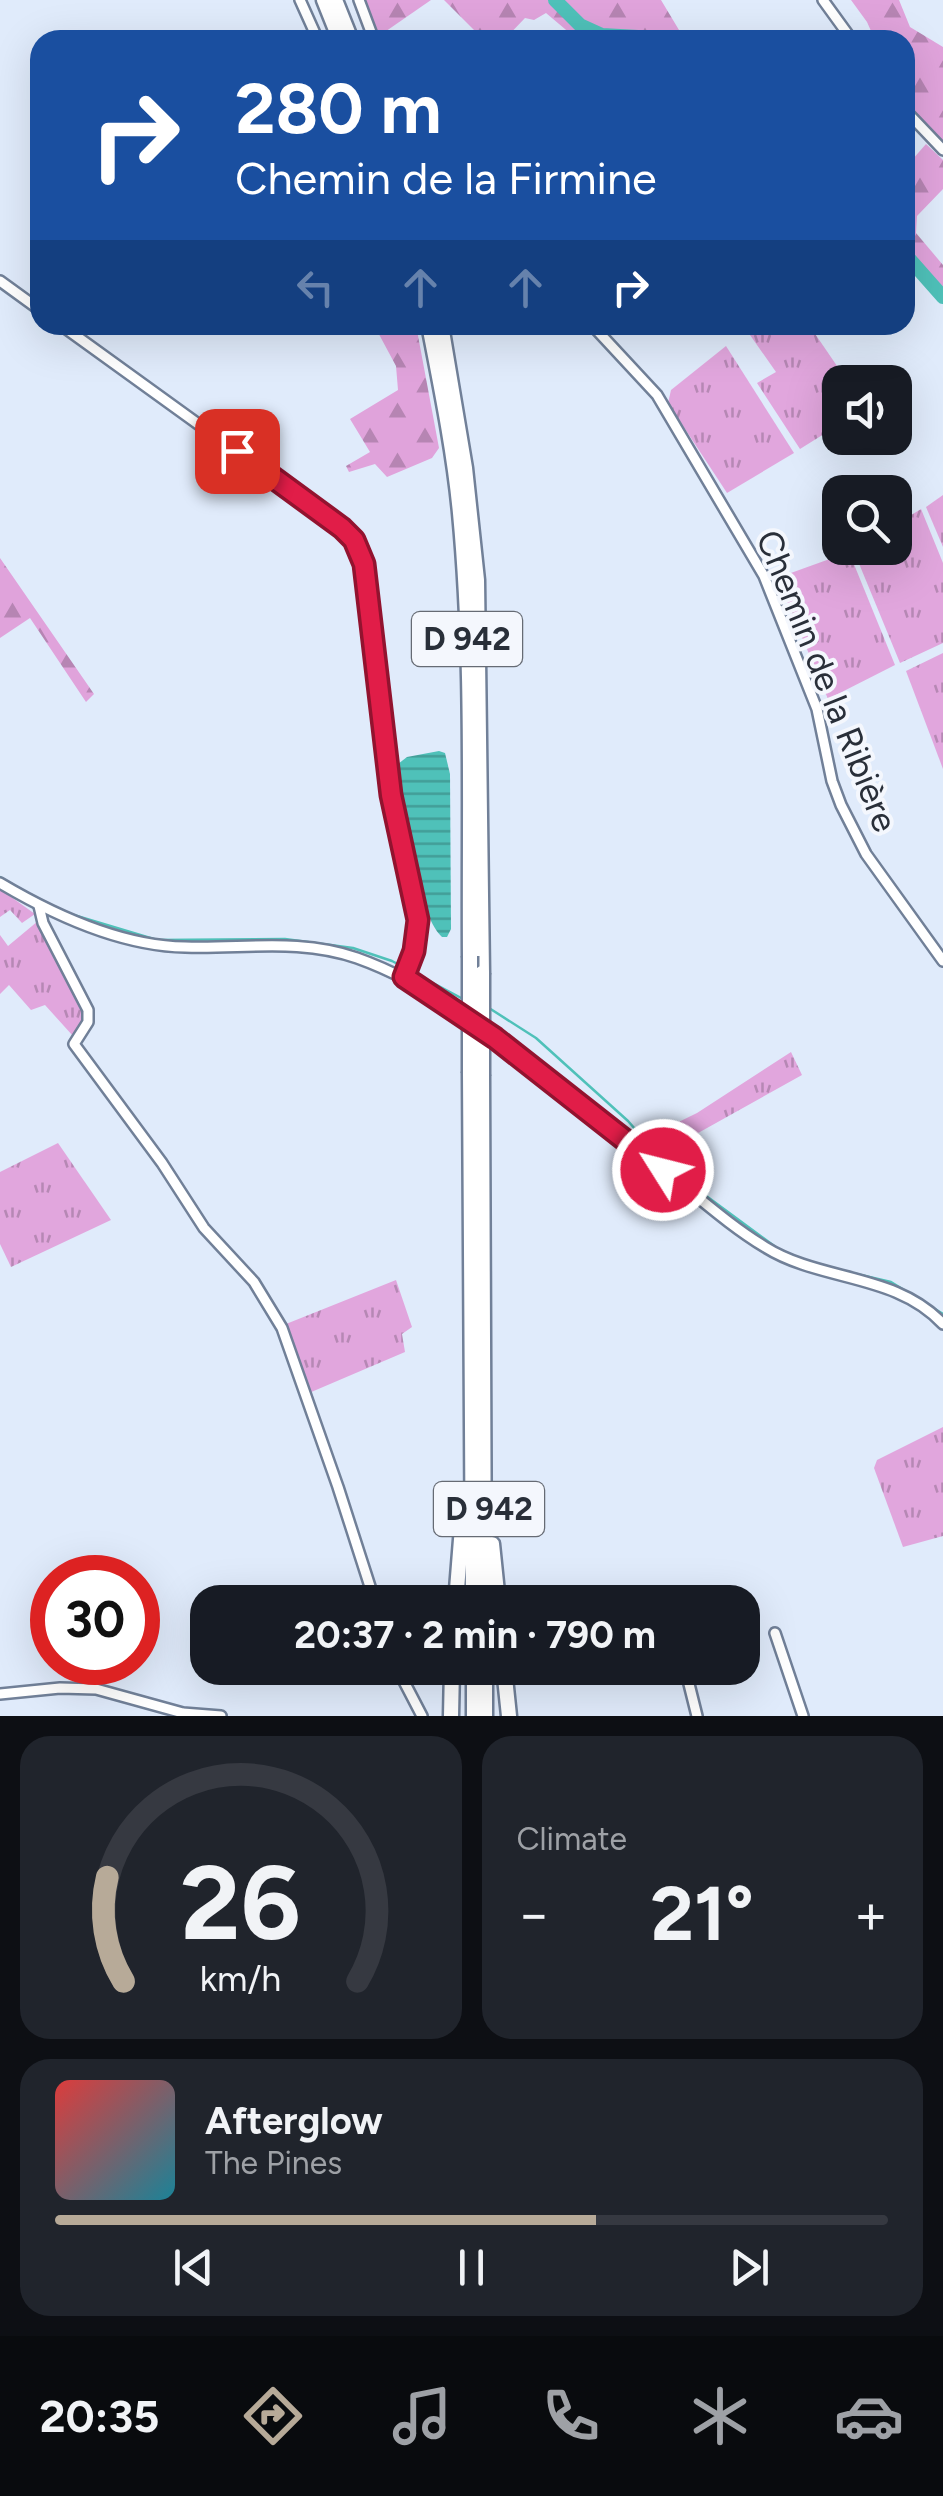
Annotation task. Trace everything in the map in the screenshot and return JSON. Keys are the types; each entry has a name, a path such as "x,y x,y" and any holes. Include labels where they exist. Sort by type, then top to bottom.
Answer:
{"highway":[{"path":"324,0 336,30"},
{"path":"336,0 348,30"},
{"name":"D 942","path":"431,335 450,438 465,581 483,1585"},
{"name":"D 942","path":"443,335 465,468 477,580 482,973 476,1074"},
{"name":"D 942","path":"458,1585 478,1415"},
{"name":"D 942","path":"473,1585 478,1415"},
{"name":"D 942","path":"478,1415 496,1585"},
{"path":"451,1716 452,1685"},
{"path":"474,1685 474,1716"},
{"path":"485,1685 485,1716"},
{"path":"506,1685 510,1716"}],"street":[{"path":"300,0 314,30"},
{"path":"360,0 370,30"},
{"path":"824,0 845,30"},
{"path":"915,121 943,150"},
{"path":"0,282 30,303"},
{"path":"75,335 342,528 360,551 391,795 418,920 414,951 404,977"},
{"name":"Chemin de la Ribière","path":"601,335 658,395 764,576 816,709 841,805 866,854 943,962"},
{"path":"0,883 68,919 154,945 186,948 284,944 324,948 404,977 495,1038 614,1135 766,1248 803,1266 878,1283 941,1318"},
{"path":"39,906 43,923 88,1010 88,1022 74,1044 204,1228 254,1282 282,1328 370,1585"},
{"path":"775,1633 803,1716"},
{"path":"405,1685 422,1716"},
{"path":"689,1685 697,1716"},
{"path":"0,1694 60,1688 96,1690 166,1710 221,1716"}],"green space":[{"path":"363,0 431,0 388,30 374,30"},
{"path":"444,0 661,0 679,30 566,30 546,13 534,20 525,18 514,30 474,30"},
{"path":"851,0 899,0 915,30 871,30"},
{"path":"915,30 943,47 943,147 915,117"},
{"path":"926,144 943,160 943,189 917,216 916,233 943,265 943,291 915,260 915,157"},
{"path":"379,335 418,335 439,448 432,458 387,477 375,464 349,472 346,466 370,452 350,419 398,390 396,366"},
{"path":"750,335 816,335 836,365 822,365 822,435 800,449 757,383 776,372"},
{"path":"726,346 794,453 727,493 668,403 671,390"},
{"path":"943,495 943,547 926,507"},
{"path":"921,509 943,563 943,643 900,663 860,565 912,565 912,515"},
{"path":"0,558 94,694 86,702 30,618 0,638"},
{"path":"822,562 822,565 854,565 895,665 828,699 777,578"},
{"path":"943,653 943,769 906,671"},
{"path":"0,889 35,914 22,923 10,910 0,917"},
{"path":"38,921 87,1021 73,1036 45,1005 31,1010 9,985 0,994 0,935 8,946"},
{"path":"791,1052 802,1075 664,1152 652,1135 697,1113"},
{"path":"58,1143 111,1220 11,1267 0,1244 0,1172"},
{"path":"396,1280 412,1327 402,1334 405,1352 309,1393 286,1324"},
{"path":"943,1427 943,1536 903,1547 874,1468 877,1460"}],"shaded area":[{"path":"445,753 450,774 451,929 447,937 442,937 433,924 418,882 398,764 407,757"}],"waterway":[{"path":"555,0 580,25 591,30"},
{"path":"915,265 943,297"},
{"path":"0,877 29,894"},
{"path":"67,913 157,940 285,939 353,948 392,961 463,999"},
{"path":"489,1008 536,1038 628,1121 671,1170 777,1248"},
{"path":"831,1268 891,1282 943,1314"}],"route":[{"path":"237,451 342,528 360,551 391,795 418,920 414,951 404,977 495,1038 663,1170"}]}
